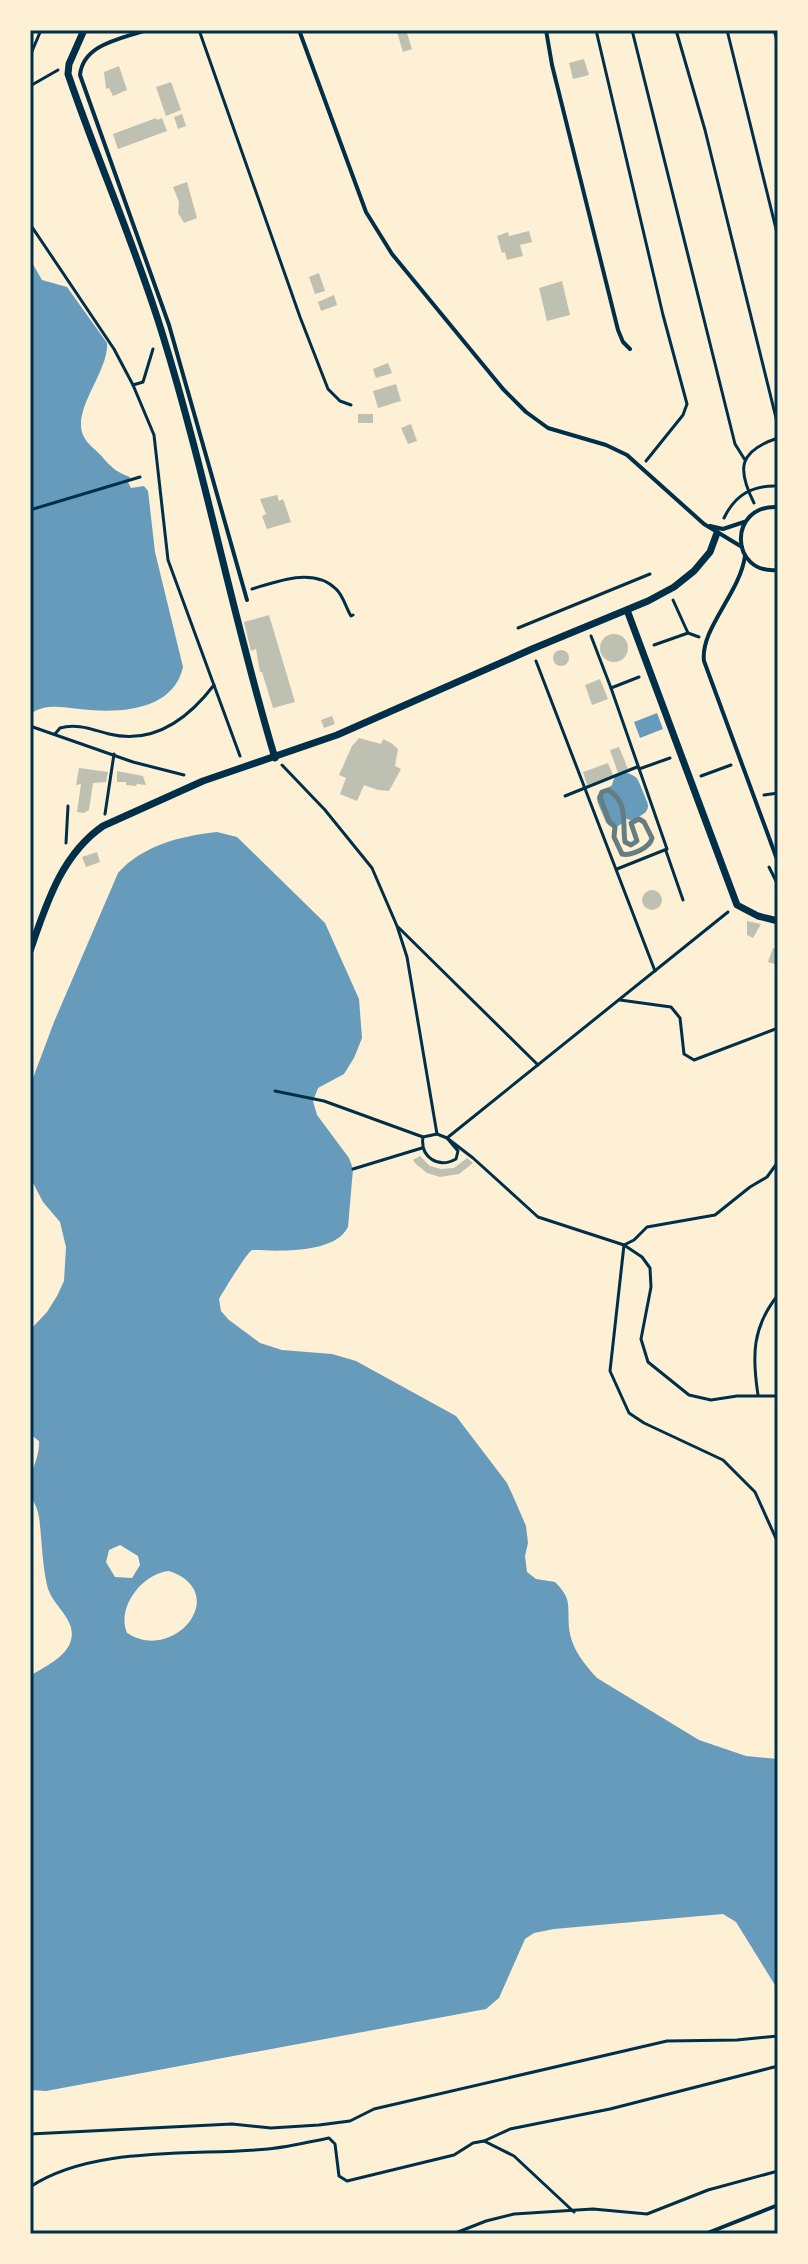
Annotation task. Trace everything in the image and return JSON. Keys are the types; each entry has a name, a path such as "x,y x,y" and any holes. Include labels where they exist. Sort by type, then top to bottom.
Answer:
{"street":[{"path":"84,30 69,64 69,77 163,335 275,758"},
{"path":"30,951 52,892 76,850 88,836 103,826 203,781 337,735 627,610 686,579 706,558 718,531"},
{"path":"627,610 737,905 758,916 778,921"}],"lane":[{"path":"146,30 92,51 81,66 80,79 169,325 247,600"},
{"path":"301,30 360,198 392,254 503,389 526,412 555,431 606,445 627,455 704,524 742,547"},
{"path":"546,30 616,322 623,342 630,349"},
{"path":"718,531 735,526 757,510 778,507"},
{"path":"746,520 741,534 745,556 759,568 778,570"},
{"path":"745,556 736,587 706,641 704,661 778,862"},
{"path":"705,2234 778,2205"}],"path":[{"path":"30,56 41,30"},
{"path":"199,30 328,389 340,401 351,405"},
{"path":"596,30 687,404 683,415 642,466"},
{"path":"632,30 735,444 745,460"},
{"path":"676,30 705,130 778,426"},
{"path":"727,30 778,237"},
{"path":"774,30 778,44"},
{"path":"30,86 69,64"},
{"path":"30,224 114,349 133,385 157,447 168,560 245,767"},
{"path":"133,385 143,382 157,338"},
{"path":"757,510 742,474 745,460 757,447 778,438"},
{"path":"30,510 140,477"},
{"path":"718,531 732,502 748,491 778,486"},
{"path":"518,628 650,574"},
{"path":"244,592 281,580 318,577 337,590 353,615"},
{"path":"668,590 688,633"},
{"path":"588,626 665,838 666,851 683,900"},
{"path":"532,649 655,971"},
{"path":"611,688 651,672"},
{"path":"55,734 60,728 74,725 120,736 157,733 185,718 214,685"},
{"path":"30,726 203,781"},
{"path":"103,826 114,754"},
{"path":"565,796 681,755"},
{"path":"275,758 325,810 372,868 397,926 407,957 437,1134"},
{"path":"702,775 729,766"},
{"path":"68,806 65,843 76,850"},
{"path":"617,869 666,851"},
{"path":"447,1138 737,905"},
{"path":"397,926 538,1065"},
{"path":"619,1000 671,1007 680,1018 684,1054 694,1060 778,1028"},
{"path":"275,1091 324,1101 423,1137 437,1134 447,1138 538,1217 624,1245 642,1257 650,1268 648,1312 641,1339 648,1362 689,1395 711,1400 778,1396"},
{"path":"423,1137 422,1148 426,1157 438,1163 450,1163 456,1159 458,1151 447,1138"},
{"path":"353,1169 422,1148"},
{"path":"778,1162 767,1177 715,1215 647,1227 624,1245 610,1371 629,1413 723,1460 755,1492 778,1543"},
{"path":"758,1395 753,1361 760,1321 778,1295"},
{"path":"30,2134 232,2124 271,2128 350,2121 374,2109 667,2041 778,2036"},
{"path":"30,2187 74,2166 106,2160 272,2149 329,2138 335,2144 339,2176 347,2181 454,2155 473,2143 510,2129 610,2109 778,2066"},
{"path":"484,2141 514,2156 574,2212"},
{"path":"453,2234 514,2214 593,2209 647,2214 708,2190 778,2171"}],"water":[{"path":"30,259 42,280 67,287 107,343 103,366 82,414 83,435 113,468 130,477 128,482 131,488 144,486 148,491 155,552 183,667 170,691 147,705 133,709 104,711 52,707 30,714"},
{"path":"657,713 663,729 640,738 634,722"},
{"path":"217,832 237,837 325,923 359,999 362,1038 344,1074 318,1088 313,1101 317,1115 349,1158 353,1169 348,1227 341,1236 319,1246 252,1250 219,1299 221,1311 260,1343 282,1350 332,1354 356,1361 456,1416 507,1483 526,1526 527,1572 536,1579 555,1582 564,1594 572,1642 597,1678 699,1740 746,1756 778,1759 778,1990 736,1922 723,1914 554,1929 534,1933 525,1939 499,1998 486,2009 46,2091 30,2090 30,1676 65,1652 72,1632 49,1592 39,1517 30,1488 39,1441 30,1434 30,1330 47,1312 64,1281 66,1247 60,1222 43,1202 30,1177 30,1086 118,873 151,849 176,839","holes":["120,1545 138,1556 140,1565 132,1578 115,1577 106,1562 109,1550","169,1571 187,1581 196,1594 196,1608 190,1622 178,1633 163,1639 145,1640 127,1633 125,1613 134,1593 150,1578"]}],"building":[{"path":"406,30 412,49 403,52 397,32"},
{"path":"584,59 589,75 573,79 569,63"},
{"path":"119,66 127,90 113,96 109,88 106,89 104,72"},
{"path":"171,82 181,110 166,116 156,87"},
{"path":"182,114 186,126 178,129 174,117"},
{"path":"162,118 167,131 118,149 113,134"},
{"path":"187,182 197,218 184,223 178,213 179,202 173,187"},
{"path":"529,231 532,242 520,245 523,256 507,260 497,236"},
{"path":"319,273 325,291 315,294 309,277"},
{"path":"562,281 570,315 547,321 539,288"},
{"path":"334,295 337,305 321,311 318,302"},
{"path":"388,363 392,373 376,378 373,369"},
{"path":"396,384 401,401 378,408 373,391"},
{"path":"358,414 373,414 373,423 358,423"},
{"path":"411,424 417,441 408,444 401,428"},
{"path":"277,495 279,501 283,499 291,522 267,529 262,516 266,514 260,499"},
{"path":"269,615 295,702 273,708 260,672 256,649 251,651 244,622"},
{"path":"614,634 624,638 628,648 624,658 614,662 604,658 600,648 604,638"},
{"path":"558,650 564,650 569,658 567,664 558,666 553,661 553,655"},
{"path":"600,679 608,699 592,705 585,685"},
{"path":"332,716 335,724 324,728 321,720"},
{"path":"359,738 381,744 383,739 391,743 398,749 395,766 401,769 389,791 364,785 357,801 340,794 346,778 339,775"},
{"path":"619,747 628,769 618,773 610,750"},
{"path":"608,763 613,775 587,785 583,772"},
{"path":"79,768 108,772 106,782 93,783 89,810 84,813 77,812 81,784 76,785"},
{"path":"117,771 143,776 146,785 117,782"},
{"path":"97,852 100,862 86,867 82,857"},
{"path":"648,890 656,890 662,900 656,910 648,910 642,904 642,896"},
{"path":"747,921 761,924 753,938 747,935"},
{"path":"773,948 778,950 778,965 768,962"},
{"path":"420,1156 430,1166 441,1169 454,1168 467,1158 473,1163 459,1174 440,1177 427,1173 416,1164 413,1160"}],"waterway":[{"path":"626,782 630,784 639,806 631,811 623,801 615,804 617,816 614,818 606,799 619,792 622,783 626,782"}],"railway":[{"path":"608,790 622,807 625,842 631,845 637,841 631,823 639,819 644,822 652,838 648,845 630,854 622,854 614,837 615,827 609,821 600,797 602,792 608,790"}]}
